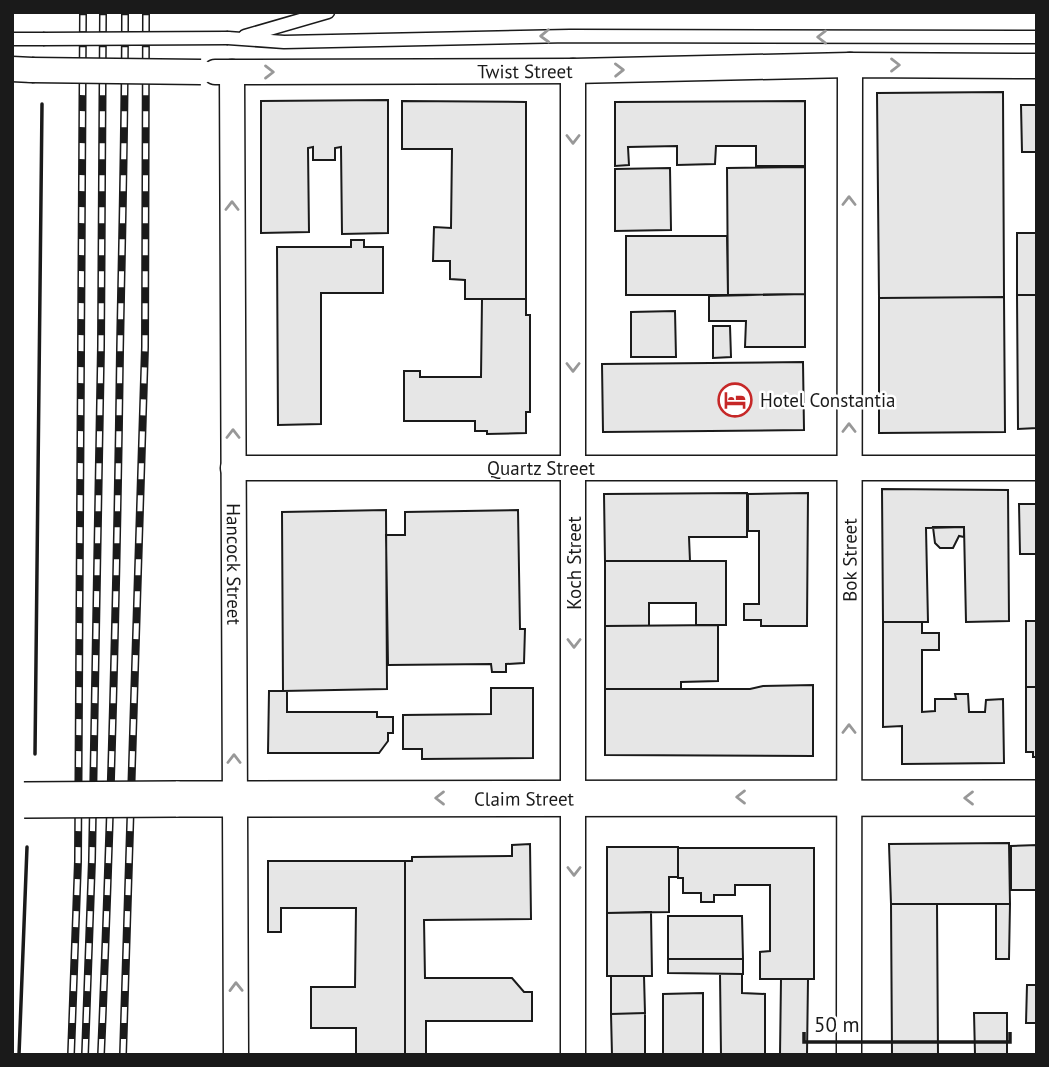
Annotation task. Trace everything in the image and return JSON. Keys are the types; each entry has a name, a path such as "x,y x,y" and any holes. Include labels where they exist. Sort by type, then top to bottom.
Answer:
{"street":[{"name":"Twist Street","path":"22,69 201,72 573,71 850,65 1037,66"},
{"name":"Bok Street","path":"849,1055 850,65"},
{"name":"Koch Street","path":"573,71 573,1055"},
{"name":"Hancock Street","path":"232,72 236,1055"},
{"name":"Quartz Street","path":"233,468 1037,468"},
{"name":"Claim Street","path":"18,800 1037,798"}],"lane":[{"path":"233,38 328,12"},
{"path":"12,39 233,38 296,41 570,36 1037,37"}],"building":[{"path":"1003,92 1004,297 879,298 877,93"},
{"path":"388,100 388,233 342,234 341,147 335,148 335,160 313,160 313,147 308,148 309,232 261,233 261,101"},
{"path":"402,101 526,102 526,299 465,299 465,280 450,279 450,261 433,261 434,227 451,228 452,149 402,149"},
{"path":"805,101 805,166 756,166 756,146 716,146 715,164 677,165 677,146 628,147 629,165 615,166 615,102"},
{"path":"1021,105 1037,105 1037,152 1022,152"},
{"path":"805,167 805,294 728,295 727,168"},
{"path":"670,168 671,230 615,231 615,169"},
{"path":"1017,233 1037,233 1037,295 1017,295"},
{"path":"626,236 727,236 728,295 626,295"},
{"path":"351,240 364,240 364,247 383,247 383,293 321,293 321,424 278,425 277,247 351,247"},
{"path":"805,294 805,347 745,347 746,321 709,321 709,296"},
{"path":"1017,295 1037,295 1037,428 1018,429"},
{"path":"1004,297 1005,432 879,433 879,298"},
{"path":"482,299 526,299 526,315 530,315 530,412 526,412 526,433 487,434 487,431 475,431 475,421 404,421 404,371 420,371 420,377 481,377"},
{"path":"675,311 676,357 631,357 631,312"},
{"path":"713,326 730,326 731,357 713,358"},
{"path":"803,362 804,430 603,432 602,364"},
{"path":"882,489 1008,490 1009,621 966,622 964,527 926,528 928,622 883,622"},
{"path":"747,493 747,537 689,537 690,561 605,561 604,494"},
{"path":"808,493 807,626 761,626 761,620 744,620 744,604 759,604 759,531 748,531 748,494"},
{"path":"1019,504 1037,504 1037,554 1020,554"},
{"path":"386,510 387,689 283,691 282,512"},
{"path":"518,510 520,629 525,629 524,663 506,664 506,672 492,672 491,664 388,665 386,535 405,535 405,512"},
{"path":"933,527 964,527 964,537 959,536 953,548 940,548 935,543"},
{"path":"605,561 726,561 726,625 696,625 696,603 649,603 649,626 605,626"},
{"path":"1026,621 1037,621 1037,687 1026,687"},
{"path":"883,622 922,622 922,633 939,633 939,650 922,650 922,712 935,711 935,699 956,699 955,694 968,694 969,712 985,712 986,700 1003,699 1004,763 902,764 902,726 883,727"},
{"path":"718,625 718,681 681,682 681,689 605,689 605,626"},
{"path":"813,685 813,756 605,755 605,689 750,689 763,686"},
{"path":"1026,687 1037,687 1037,757 1033,757 1033,752 1026,752"},
{"path":"491,688 533,688 533,758 422,759 422,749 403,749 403,715 491,714"},
{"path":"269,691 287,691 287,712 377,712 377,717 393,717 393,733 388,733 388,741 379,753 268,753"},
{"path":"1009,843 1010,904 891,904 889,844"},
{"path":"530,844 531,919 424,920 425,978 512,978 524,992 532,992 532,1021 426,1021 426,1055 405,1055 405,861 412,861 412,857 512,856 512,845"},
{"path":"1037,845 1037,890 1011,890 1011,846"},
{"path":"607,847 678,847 678,877 669,877 669,912 607,913"},
{"path":"678,848 814,848 814,979 760,979 760,952 770,951 770,885 735,885 735,895 714,895 714,902 701,902 701,893 683,893 683,878 678,878"},
{"path":"268,861 405,861 405,1055 356,1055 356,1028 311,1028 311,987 355,987 356,908 281,908 281,932 268,932"},
{"path":"891,904 937,904 938,1055 892,1055"},
{"path":"996,904 1010,904 1009,959 996,959"},
{"path":"651,912 652,976 607,976 607,913"},
{"path":"668,916 742,916 743,959 668,959"},
{"path":"668,959 743,959 743,974 668,973"},
{"path":"720,974 742,974 742,993 765,994 765,1055 721,1055"},
{"path":"611,976 644,976 645,1013 611,1014"},
{"path":"781,979 808,979 807,1055 780,1055"},
{"path":"1027,985 1037,985 1037,1023 1026,1023"},
{"path":"703,993 703,1055 663,1055 663,994"},
{"path":"645,1013 645,1055 612,1055 611,1014"},
{"path":"974,1013 1007,1013 1007,1055 975,1055"}],"railway":[{"path":"71,1055 78,861 83,12"},
{"path":"85,1055 92,860 101,346 103,12"},
{"path":"101,1055 115,615 125,12"},
{"path":"123,1055 145,347 146,12"}],"wall":[{"path":"35,754 42,104"},
{"path":"19,1055 27,847"}],"place":[{"name":"Hotel Constantia","path":"735,400"}]}
